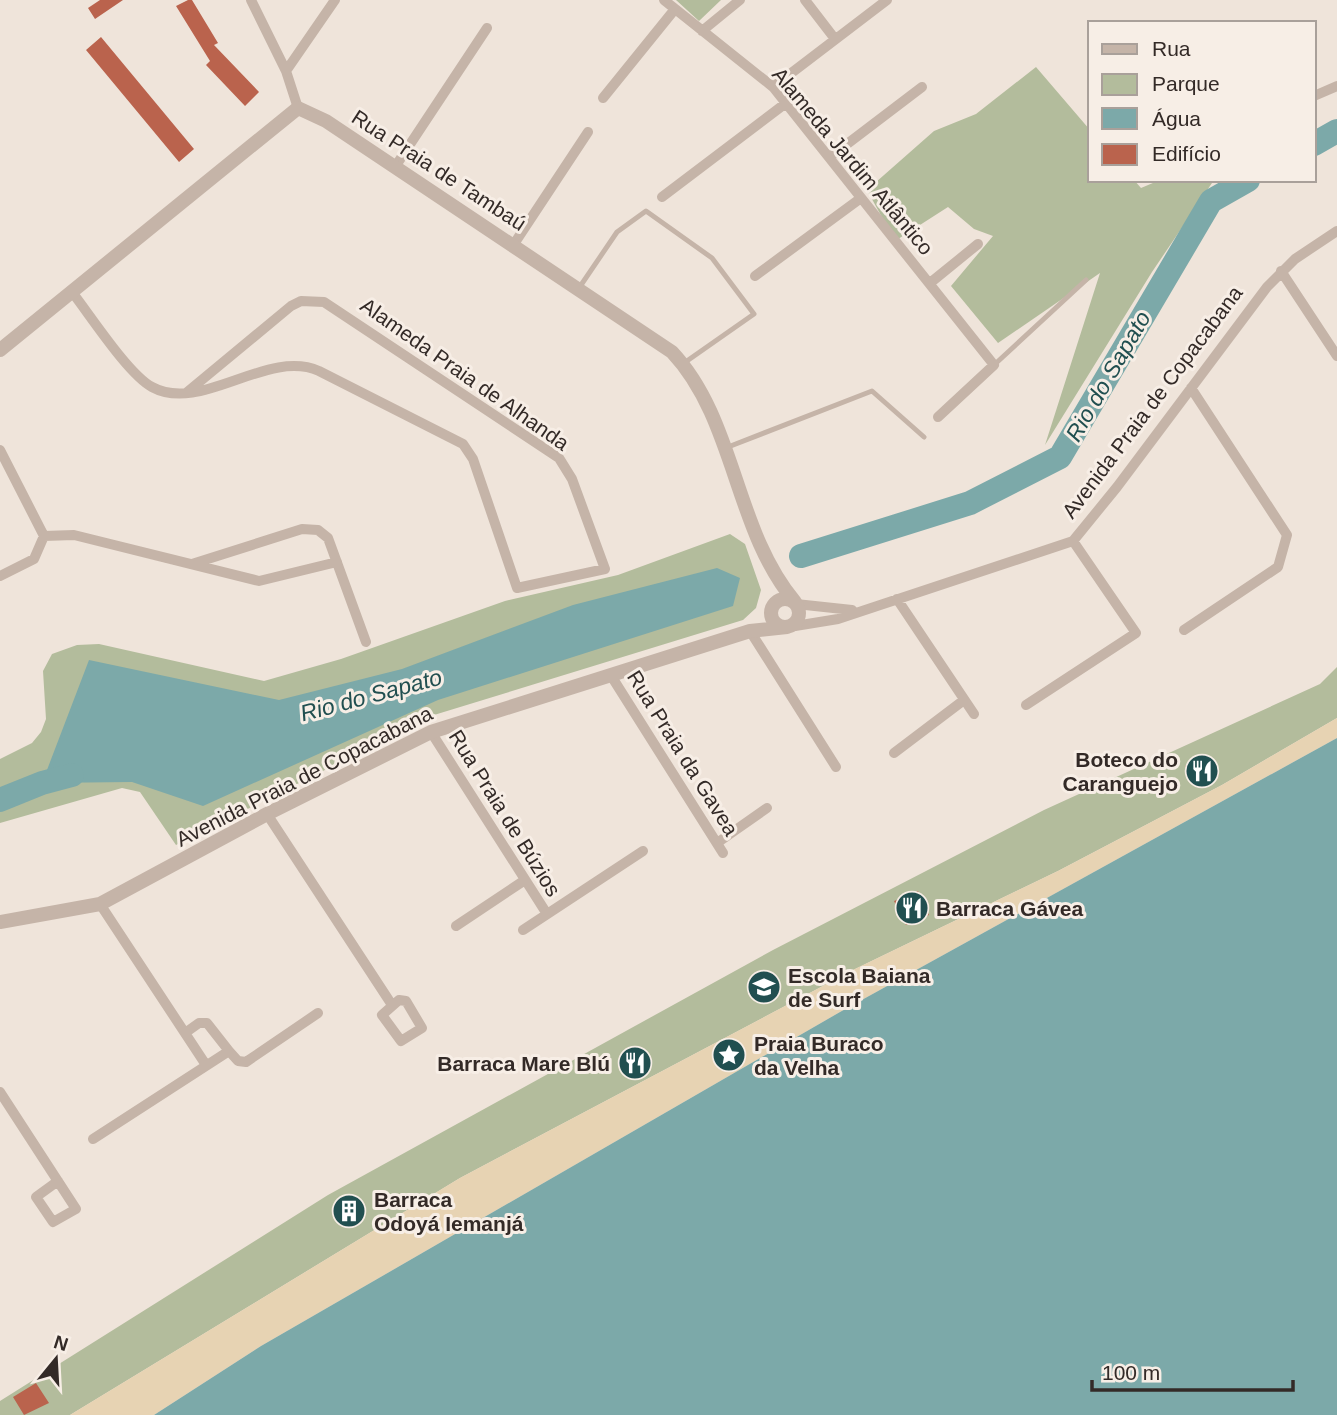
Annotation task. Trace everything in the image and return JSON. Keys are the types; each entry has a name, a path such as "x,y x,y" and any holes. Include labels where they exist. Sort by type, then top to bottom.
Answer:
{"street":[{"path":"0,350 298,108 286,71 251,0"},
{"path":"286,71 335,0"},
{"name":"Alameda Jardim Atlântico","path":"664,0 773,87 994,365"},
{"path":"702,30 740,0"},
{"path":"805,0 835,39"},
{"path":"773,87 887,0"},
{"path":"603,98 675,9"},
{"path":"395,167 486,28"},
{"path":"1316,95 1337,86"},
{"path":"830,157 922,87"},
{"path":"662,197 786,103"},
{"name":"Rua Praia de Tambaú","path":"298,108 327,121 513,244 664,346 684,364 702,394 770,570 773,607"},
{"path":"513,244 588,132"},
{"path":"755,276 861,198"},
{"name":"Avenida Praia de Copacabana","path":"0,922 100,904 267,814 431,732 750,631 838,620 1073,541 1251,306 1281,271 1337,231"},
{"path":"930,284 978,244"},
{"path":"1281,271 1337,356"},
{"name":"Alameda Praia de Alhanda","path":"72,292 141,379 164,392 186,393 288,365 309,366 463,444 473,459 517,588 605,569 572,479 559,458 324,302 300,301 291,306 186,393"},
{"path":"938,417 994,365"},
{"path":"1184,630 1278,567 1287,535 1191,388"},
{"path":"0,450 44,536"},
{"path":"191,564 310,528 328,538 366,642"},
{"path":"44,536 74,534 264,582 337,562"},
{"path":"0,576 34,559 44,536"},
{"path":"1026,705 1136,633 1073,541"},
{"name":"Rua Praia de Tambaú","path":"770,570 796,603"},
{"path":"785,599 796,603 799,617 788,627 774,621 773,607 785,599"},
{"path":"897,599 974,714"},
{"name":"Avenida Praia de Copacabana","path":"796,603 827,610 865,609"},
{"name":"Avenida Praia de Copacabana","path":"750,631 773,607"},
{"path":"750,631 836,767"},
{"name":"Rua Praia da Gavea","path":"610,674 720,848 767,808"},
{"path":"894,753 964,700"},
{"name":"Rua Praia de Búzios","path":"431,732 547,914"},
{"path":"267,814 392,1005"},
{"path":"523,930 643,851"},
{"path":"456,926 525,880"},
{"path":"100,904 206,1066"},
{"path":"185,1033 199,1023 207,1023 238,1061 246,1062 318,1013"},
{"path":"93,1139 229,1051"},
{"path":"0,1092 58,1181"}],"lane":[{"path":"579,288 617,232 646,211 679,234 712,258 754,314 684,364"},
{"path":"994,365 1086,280"},
{"path":"723,449 873,391 924,437"}],"green space":[{"path":"676,0 721,0 699,21"},
{"path":"1036,67 1088,128 1088,182 1136,182 1141,188 1155,182 1213,182 1152,272 1045,445 1100,273 998,343 951,286 993,236 974,229 948,207 895,241 867,190 934,131 976,114"},
{"path":"730,534 745,544 761,590 756,608 743,620 434,715 176,845 140,792 122,788 0,823 0,759 32,743 41,732 46,719 43,671 52,654 77,645 99,644 264,681 341,659 505,601 618,575"},
{"path":"1337,667 1337,718 1222,785 1058,871 855,969 460,1178 70,1415 0,1415 0,1401 328,1195 773,950 1044,810 1320,684"}],"sand":[{"name":"Praia Buraco da Velha","path":"1337,718 1337,738 840,1012 261,1346 154,1415 70,1415 460,1178 855,969 1058,871 1222,785"}],"water":[{"path":"717,568 740,578 733,606 438,700 203,806 132,782 42,783 89,660 279,700 402,669 573,605"},
{"path":"1337,738 1337,1415 154,1415 261,1346 840,1012"}],"building":[{"path":"100,0 123,0 95,19 88,8"},
{"path":"192,0 218,43 214,45 259,92 245,106 206,65 210,61 176,6"},
{"path":"101,37 194,149 179,162 86,50"},
{"name":"Boteco do Caranguejo","path":"1208,755 1219,775 1196,787 1185,766"},
{"name":"Barraca Gávea","path":"918,891 929,915 906,925 894,901"},
{"name":"Barraca Mare Blú","path":"640,1048 651,1068 630,1079 619,1058"},
{"name":"Barraca Odoyá Iemanjá","path":"352,1199 359,1216 345,1223 338,1205"},
{"path":"36,1383 49,1403 24,1415 13,1397"}],"waterway":[{"name":"Rio do Sapato","path":"1316,143 1337,131"},
{"name":"Rio do Sapato","path":"801,556 970,503 1060,457 1211,201 1244,182"},
{"name":"Rio do Sapato","path":"0,800 42,783 72,775"}],"place":[{"name":"Boteco do Caranguejo","path":"1202,771"},
{"name":"Barraca Gávea","path":"912,908"},
{"name":"Escola Baiana de Surf","path":"764,987"},
{"name":"Praia Buraco da Velha","path":"729,1055"},
{"name":"Barraca Mare Blú","path":"635,1063"},
{"name":"Barraca Odoyá Iemanjá","path":"349,1211"}]}
